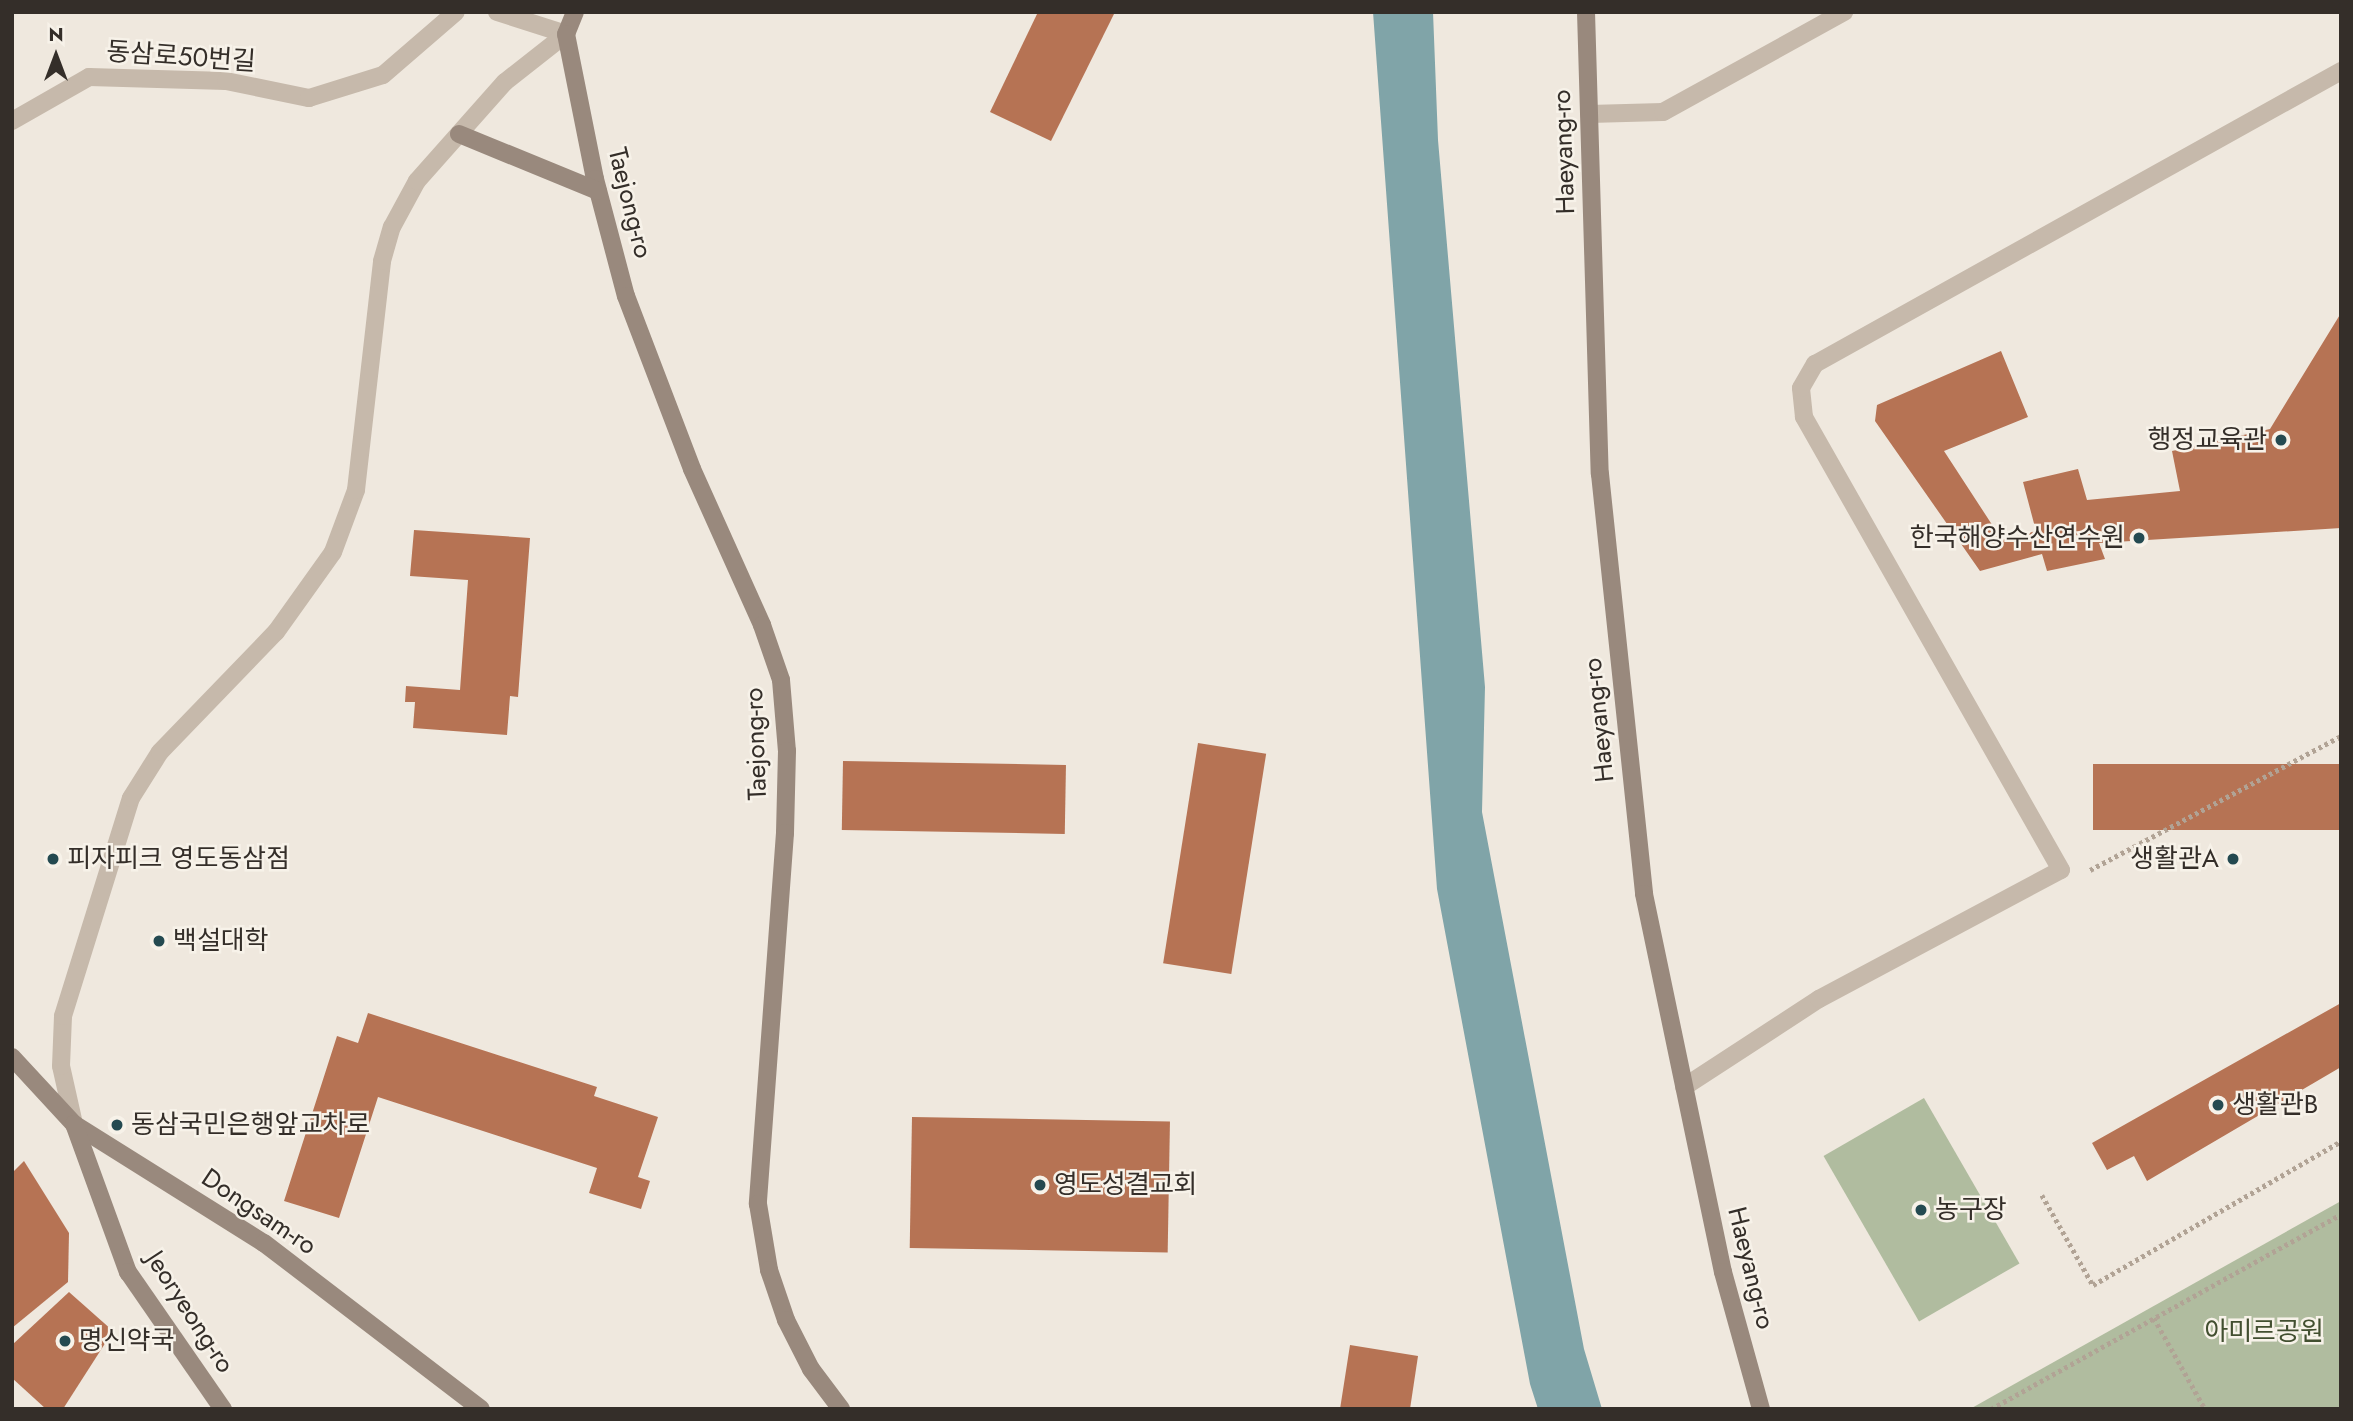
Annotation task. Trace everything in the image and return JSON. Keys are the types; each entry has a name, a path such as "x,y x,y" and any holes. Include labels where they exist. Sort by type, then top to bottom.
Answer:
{"main road":[{"path":"566,34 575,12"},
{"name":"Haeyang-ro","path":"1586,12 1600,474 1644,894 1723,1272 1761,1409"},
{"name":"Taejong-ro","path":"566,34 598,191 631,309 692,469 762,625 781,680 787,751 785,833 758,1204 769,1270 786,1320 811,1369 841,1409"},
{"path":"459,134 598,191"},
{"name":"Dongsam-ro","path":"12,1057 74,1124 264,1243 481,1409"},
{"name":"Jeoryeong-ro","path":"74,1124 128,1272 223,1409"}],"street":[{"name":"동삼로50번길","path":"12,121 89,77 226,81 309,99 383,75 456,12"},
{"path":"497,12 566,34"},
{"path":"1589,114 1663,111 1844,12"},
{"path":"74,1124 61,1066 63,1016 131,798 160,752 276,632 333,552 356,490 382,261 392,227 417,181 505,82 566,34"},
{"path":"1684,1087 1819,999 2061,870 1804,417 1801,388 1815,364 2341,71"}],"path":[{"path":"2090,870 2341,736"},
{"path":"2042,1195 2093,1285 2341,1141"},
{"path":"1991,1409 2341,1214"},
{"path":"2154,1318 2205,1409"}],"green space":[{"name":"농구장","path":"1924,1098 2020,1263 1919,1321 1824,1156"},
{"name":"아미르공원","path":"2341,1201 2341,1409 1970,1409"}],"water":[{"path":"1373,12 1433,12 1438,140 1485,687 1482,812 1584,1349 1602,1409 1538,1409 1530,1384 1437,889"}],"building":[{"path":"1038,12 1115,12 1051,141 990,112"},
{"name":"행정교육관","path":"2341,313 2341,528 2099,543 2105,559 2047,571 2042,554 1980,571 1875,421 1877,405 2001,351 2028,417 1944,451 2002,540 2036,531 2023,482 2078,469 2087,500 2180,491 2172,451 2270,429"},
{"path":"414,530 530,538 518,697 510,696 507,735 413,728 415,702 405,702 406,686 460,690 468,580 410,576"},
{"path":"1198,743 1266,754 1231,974 1163,963"},
{"path":"843,761 1066,765 1065,834 842,830"},
{"path":"2093,764 2341,764 2341,830 2093,830"},
{"name":"생활관B","path":"2341,1003 2341,1067 2147,1181 2134,1156 2107,1170 2092,1143"},
{"path":"368,1013 597,1087 594,1096 658,1117 638,1177 650,1181 641,1209 589,1193 597,1168 378,1097 339,1218 284,1201 337,1036 358,1043"},
{"name":"영도성결교회","path":"912,1117 1170,1122 1168,1252 910,1248"},
{"path":"24,1161 69,1233 68,1282 12,1328 12,1173"},
{"path":"69,1292 113,1331 63,1409 46,1409 12,1378 12,1345"},
{"path":"1350,1345 1418,1356 1410,1409 1340,1409"}],"place":[{"name":"행정교육관","path":"2281,440"},
{"name":"한국해양수산연수원","path":"2139,538"},
{"name":"피자피크 영도동삼점","path":"53,859"},
{"name":"생활관A","path":"2233,859"},
{"name":"백설대학","path":"159,941"},
{"name":"생활관B","path":"2218,1105"},
{"name":"동삼국민은행앞교차로","path":"117,1125"},
{"name":"영도성결교회","path":"1040,1185"},
{"name":"농구장","path":"1921,1210"},
{"name":"명신약국","path":"65,1341"}]}
